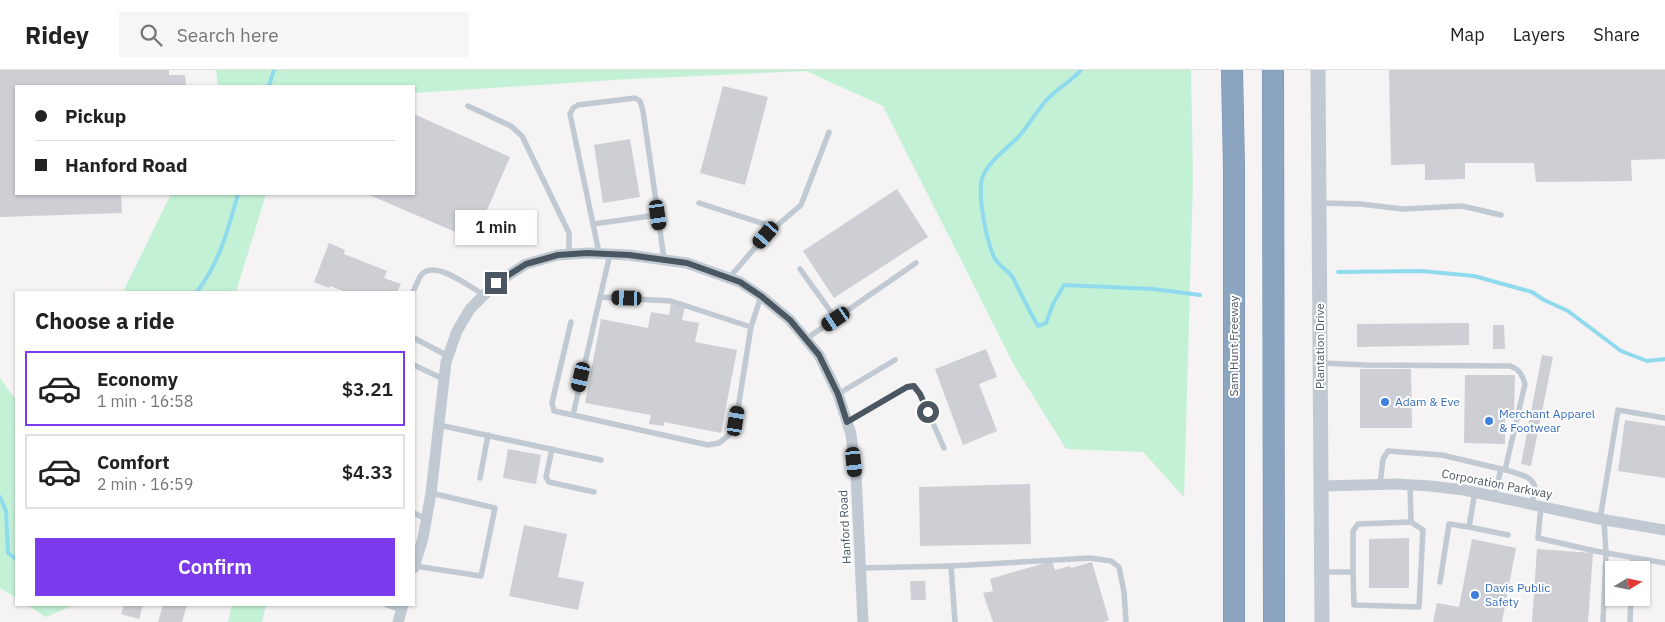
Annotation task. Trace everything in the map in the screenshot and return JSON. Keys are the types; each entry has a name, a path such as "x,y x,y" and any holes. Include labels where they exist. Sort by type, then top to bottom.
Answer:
{"highway":[{"name":"Sam Hunt Freeway","path":"1232,70 1234,168 1234,622"},
{"path":"1272,70 1274,622"},
{"path":"1274,381 1281,622"},
{"path":"1225,622 1234,483"}],"street":[{"name":"Plantation Drive","path":"1318,70 1322,622"},
{"name":"Hanford Road","path":"415,560 426,518 439,425 443,379 448,356 457,331 470,309 496,283 526,264 558,255 604,254 687,263 740,282 761,296 790,320 819,355 838,394 851,434 856,475 863,622"},
{"name":"Corporation Parkway","path":"1322,486 1430,486 1475,492 1602,520 1665,530"},
{"path":"398,622 402,608"}],"lane":[{"path":"573,415 600,297 604,254 593,224 570,114 572,108 578,105 636,98 640,101 664,260"},
{"path":"468,106 511,126 522,136 569,233 569,254"},
{"path":"729,278 774,227 801,205 829,132"},
{"path":"699,203 774,227"},
{"path":"1320,204 1360,204 1403,209 1462,206 1501,216"},
{"path":"593,224 658,215"},
{"path":"806,339 916,263"},
{"path":"800,268 836,319"},
{"path":"414,291 422,274 437,269 484,295"},
{"path":"571,322 552,403 554,411 708,445 720,443 728,436 736,421 751,327 761,296"},
{"path":"600,297 671,301 751,327"},
{"path":"415,339 448,356"},
{"path":"838,394 895,360"},
{"path":"1321,363 1510,366 1517,368 1525,384 1494,496"},
{"path":"415,365 443,379"},
{"path":"847,422 907,387 914,386 920,394 944,448"},
{"path":"1603,622 1606,553 1602,520 1618,410 1665,418"},
{"path":"439,425 601,460"},
{"path":"480,478 488,435"},
{"path":"552,449 546,477 549,482 594,492"},
{"path":"1380,485 1383,459 1385,454 1391,450 1442,455 1503,469 1526,477 1533,482 1538,538 1606,553 1665,563"},
{"path":"1410,485 1411,522"},
{"path":"1470,527 1475,492"},
{"path":"415,560 481,576 495,508 430,493"},
{"path":"415,513 426,518"},
{"path":"1411,522 1423,530 1419,606 1354,605 1353,572 1353,531 1358,524 1411,522"},
{"path":"1440,582 1449,524 1508,535"},
{"path":"860,568 968,566 1090,558 1111,561 1119,567 1124,592 1126,622"},
{"path":"951,566 955,622"},
{"path":"1321,572 1353,572"},
{"path":"1630,622 1631,606"}],"green space":[{"path":"216,70 1191,70 1193,179 1184,497 1143,452 1066,449 1014,365 883,106 806,71 629,79 415,93 415,85 218,85"},
{"path":"171,195 266,195 236,291 123,291"},
{"path":"0,378 15,399 15,597 0,588"},
{"path":"29,606 72,606 46,617"},
{"path":"232,606 266,606 262,622 228,622"}],"building":[{"path":"0,70 169,70 169,75 185,75 186,85 15,85 15,195 121,195 122,213 0,217"},
{"path":"1389,70 1665,70 1665,159 1631,160 1632,181 1536,182 1534,163 1465,163 1465,179 1425,180 1425,164 1391,165"},
{"path":"723,86 768,97 745,185 700,173"},
{"path":"415,114 510,157 474,240 369,195 415,195"},
{"path":"630,139 640,197 603,203 594,145"},
{"path":"897,189 928,237 834,298 803,251"},
{"path":"329,243 345,250 344,254 387,271 384,278 401,284 398,291 343,291 314,282"},
{"path":"671,304 685,306 682,320 699,323 695,342 737,350 721,433 664,422 664,426 649,424 651,415 585,403 601,319 648,328 651,312 669,315"},
{"path":"1469,323 1469,345 1357,347 1357,324"},
{"path":"1493,325 1504,325 1505,349 1493,349"},
{"path":"986,349 997,377 979,384 997,431 963,445 935,369"},
{"path":"1542,355 1553,357 1531,466 1521,464"},
{"path":"1360,369 1411,369 1412,428 1360,428"},
{"path":"1465,375 1515,375 1514,412 1505,411 1505,444 1464,443"},
{"path":"1625,420 1665,426 1665,478 1618,471"},
{"path":"508,449 541,455 536,484 503,478"},
{"path":"1030,484 1031,544 920,546 919,487"},
{"path":"524,525 567,534 558,577 584,582 578,610 509,596"},
{"path":"1409,538 1409,588 1369,588 1369,539"},
{"path":"1472,539 1516,548 1502,622 1433,622 1437,603 1459,607"},
{"path":"1537,549 1593,553 1588,622 1532,622"},
{"path":"1052,561 1055,570 1092,562 1109,620 1103,622 993,622 983,593 993,591 990,579"},
{"path":"910,581 925,581 926,600 911,600"},
{"path":"124,606 143,606 139,619 121,614"},
{"path":"163,606 187,606 182,622 158,622"}],"waterway":[{"path":"269,85 274,70"},
{"path":"1081,70 1048,98 1021,134 990,164 983,176 981,184 983,218 995,259 1013,278 1038,326 1046,323 1053,304 1064,285 1153,289 1200,295"},
{"path":"198,291 212,269 227,233 238,195"},
{"path":"1338,272 1421,271 1474,276 1532,292 1568,311 1621,351 1647,361 1665,359"},
{"path":"0,497 6,511 8,553 15,558"}],"place":[{"name":"Adam & Eve","path":"1385,402"},
{"name":"Merchant Apparel & Footwear","path":"1489,421"},
{"name":"Davis Public Safety","path":"1475,595"}],"route":[{"path":"496,283 526,264 558,255 587,253 629,255 687,263 740,282 761,296 790,320 819,355 838,394 847,422 907,387 914,386 928,412"}]}
